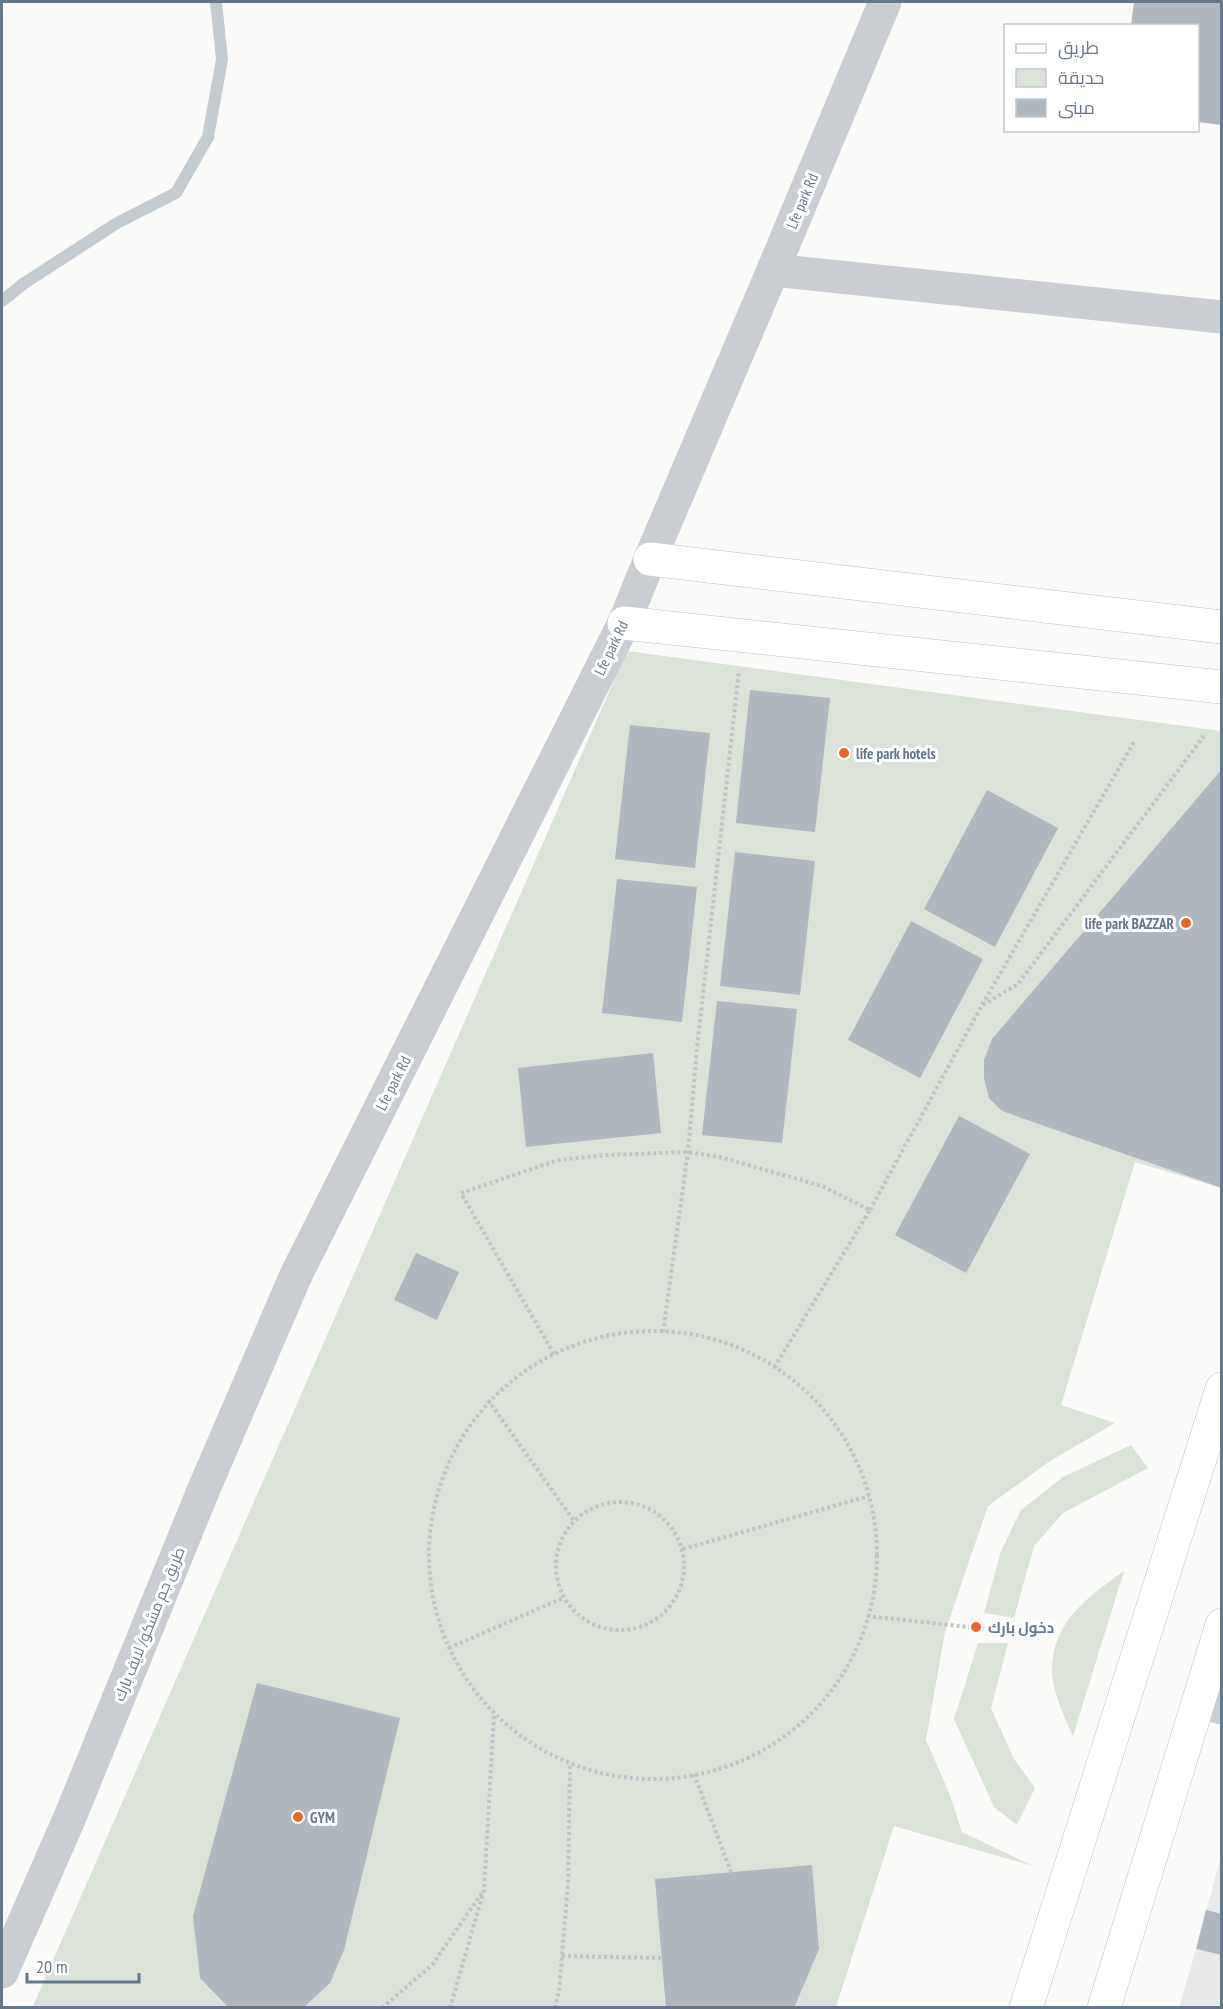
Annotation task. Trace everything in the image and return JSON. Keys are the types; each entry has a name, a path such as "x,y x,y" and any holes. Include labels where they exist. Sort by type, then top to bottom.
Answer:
{"main road":[{"path":"650,559 1221,627"},
{"path":"624,623 1221,687"},
{"path":"1026,2007 1221,1389"},
{"path":"1104,2007 1210,1705 1221,1624"}],"street":[{"name":"Lfe park Rd","path":"296,1275 624,623 885,2"},
{"path":"773,270 1221,317"},
{"name":"طريق جم مشكو/ لايف بارك","path":"2,1971 70,1817 203,1491 296,1275"}],"path":[{"path":"663,1332 688,1152 698,1036 743,636"},
{"path":"982,1005 1018,984 1204,736"},
{"path":"774,1368 870,1210 982,1005 1134,742"},
{"path":"554,1354 461,1193 558,1160 608,1155 688,1152 720,1157 822,1186 870,1210"},
{"path":"663,1332 679,1332 746,1350 804,1388 848,1441 873,1506 878,1575 861,1642 824,1701 772,1746 708,1773 638,1779 570,1764 529,1743 494,1715 452,1659 430,1593 429,1524 449,1457 488,1401 543,1358 554,1354 609,1334 663,1332"},
{"path":"488,1401 574,1521"},
{"path":"683,1549 869,1496"},
{"path":"627,1502 646,1507 662,1517 675,1531 683,1549 685,1568 682,1586 674,1603 662,1616 645,1626 627,1631 609,1630 591,1624 575,1613 563,1598 556,1579 555,1558 562,1538 574,1521 590,1509 608,1503 627,1502"},
{"path":"449,1648 563,1598"},
{"path":"867,1616 1032,1634"},
{"path":"450,2007 484,1890 494,1715"},
{"path":"555,2007 560,1991 568,1883 570,1764"},
{"path":"694,1774 731,1872"},
{"path":"382,2007 432,1965 484,1890"},
{"path":"562,1956 662,1958"}],"shaded area":[{"path":"1221,1856 1221,2007 1179,2008 1196,1949"}],"green space":[{"path":"627,651 1221,731 1221,1188 1135,1162 1061,1405 1115,1423 1050,1461 988,1506 945,1632 926,1740 950,1795 962,1832 1033,1866 894,1826 836,2007 32,2008"},
{"path":"1131,1445 1148,1468 1063,1513 1034,1546 1014,1618 984,1613 1001,1551 1021,1510 1063,1477"},
{"path":"1124,1571 1073,1736 1054,1686 1052,1669 1054,1652 1059,1637 1075,1612"},
{"path":"978,1643 1008,1643 991,1708 1014,1759 1035,1788 1017,1825 994,1807 954,1719"}],"building":[{"path":"1134,2 1222,2 1222,125 1199,122 1199,24 1131,24"},
{"path":"750,690 830,698 815,832 736,823"},
{"path":"630,725 710,733 695,868 615,859"},
{"path":"1222,769 1222,1188 1002,1111 989,1098 984,1078 984,1060 992,1039"},
{"path":"987,790 1058,828 995,947 924,909"},
{"path":"735,852 815,861 800,995 720,986"},
{"path":"617,879 697,887 682,1022 602,1013"},
{"path":"911,921 983,959 920,1078 848,1040"},
{"path":"717,1001 797,1009 782,1143 702,1135"},
{"path":"653,1053 661,1133 526,1147 518,1068"},
{"path":"959,1116 1030,1154 966,1273 895,1235"},
{"path":"416,1253 459,1272 437,1320 394,1300"},
{"name":"GYM","path":"257,1683 400,1718 344,1950 330,1983 303,2008 229,2008 200,1978 193,1916"},
{"path":"812,1865 819,1949 794,2008 666,2008 655,1879"},
{"path":"1206,1910 1222,1914 1222,1955 1196,1949"}],"waterway":[{"path":"2,301 23,284 117,223 176,193 208,137 222,59 216,2"}],"place":[{"name":"life park hotels","path":"844,753"},
{"name":"life park BAZZAR","path":"1186,923"},
{"name":"دخول بارك","path":"976,1627"},
{"name":"GYM","path":"298,1817"}]}
